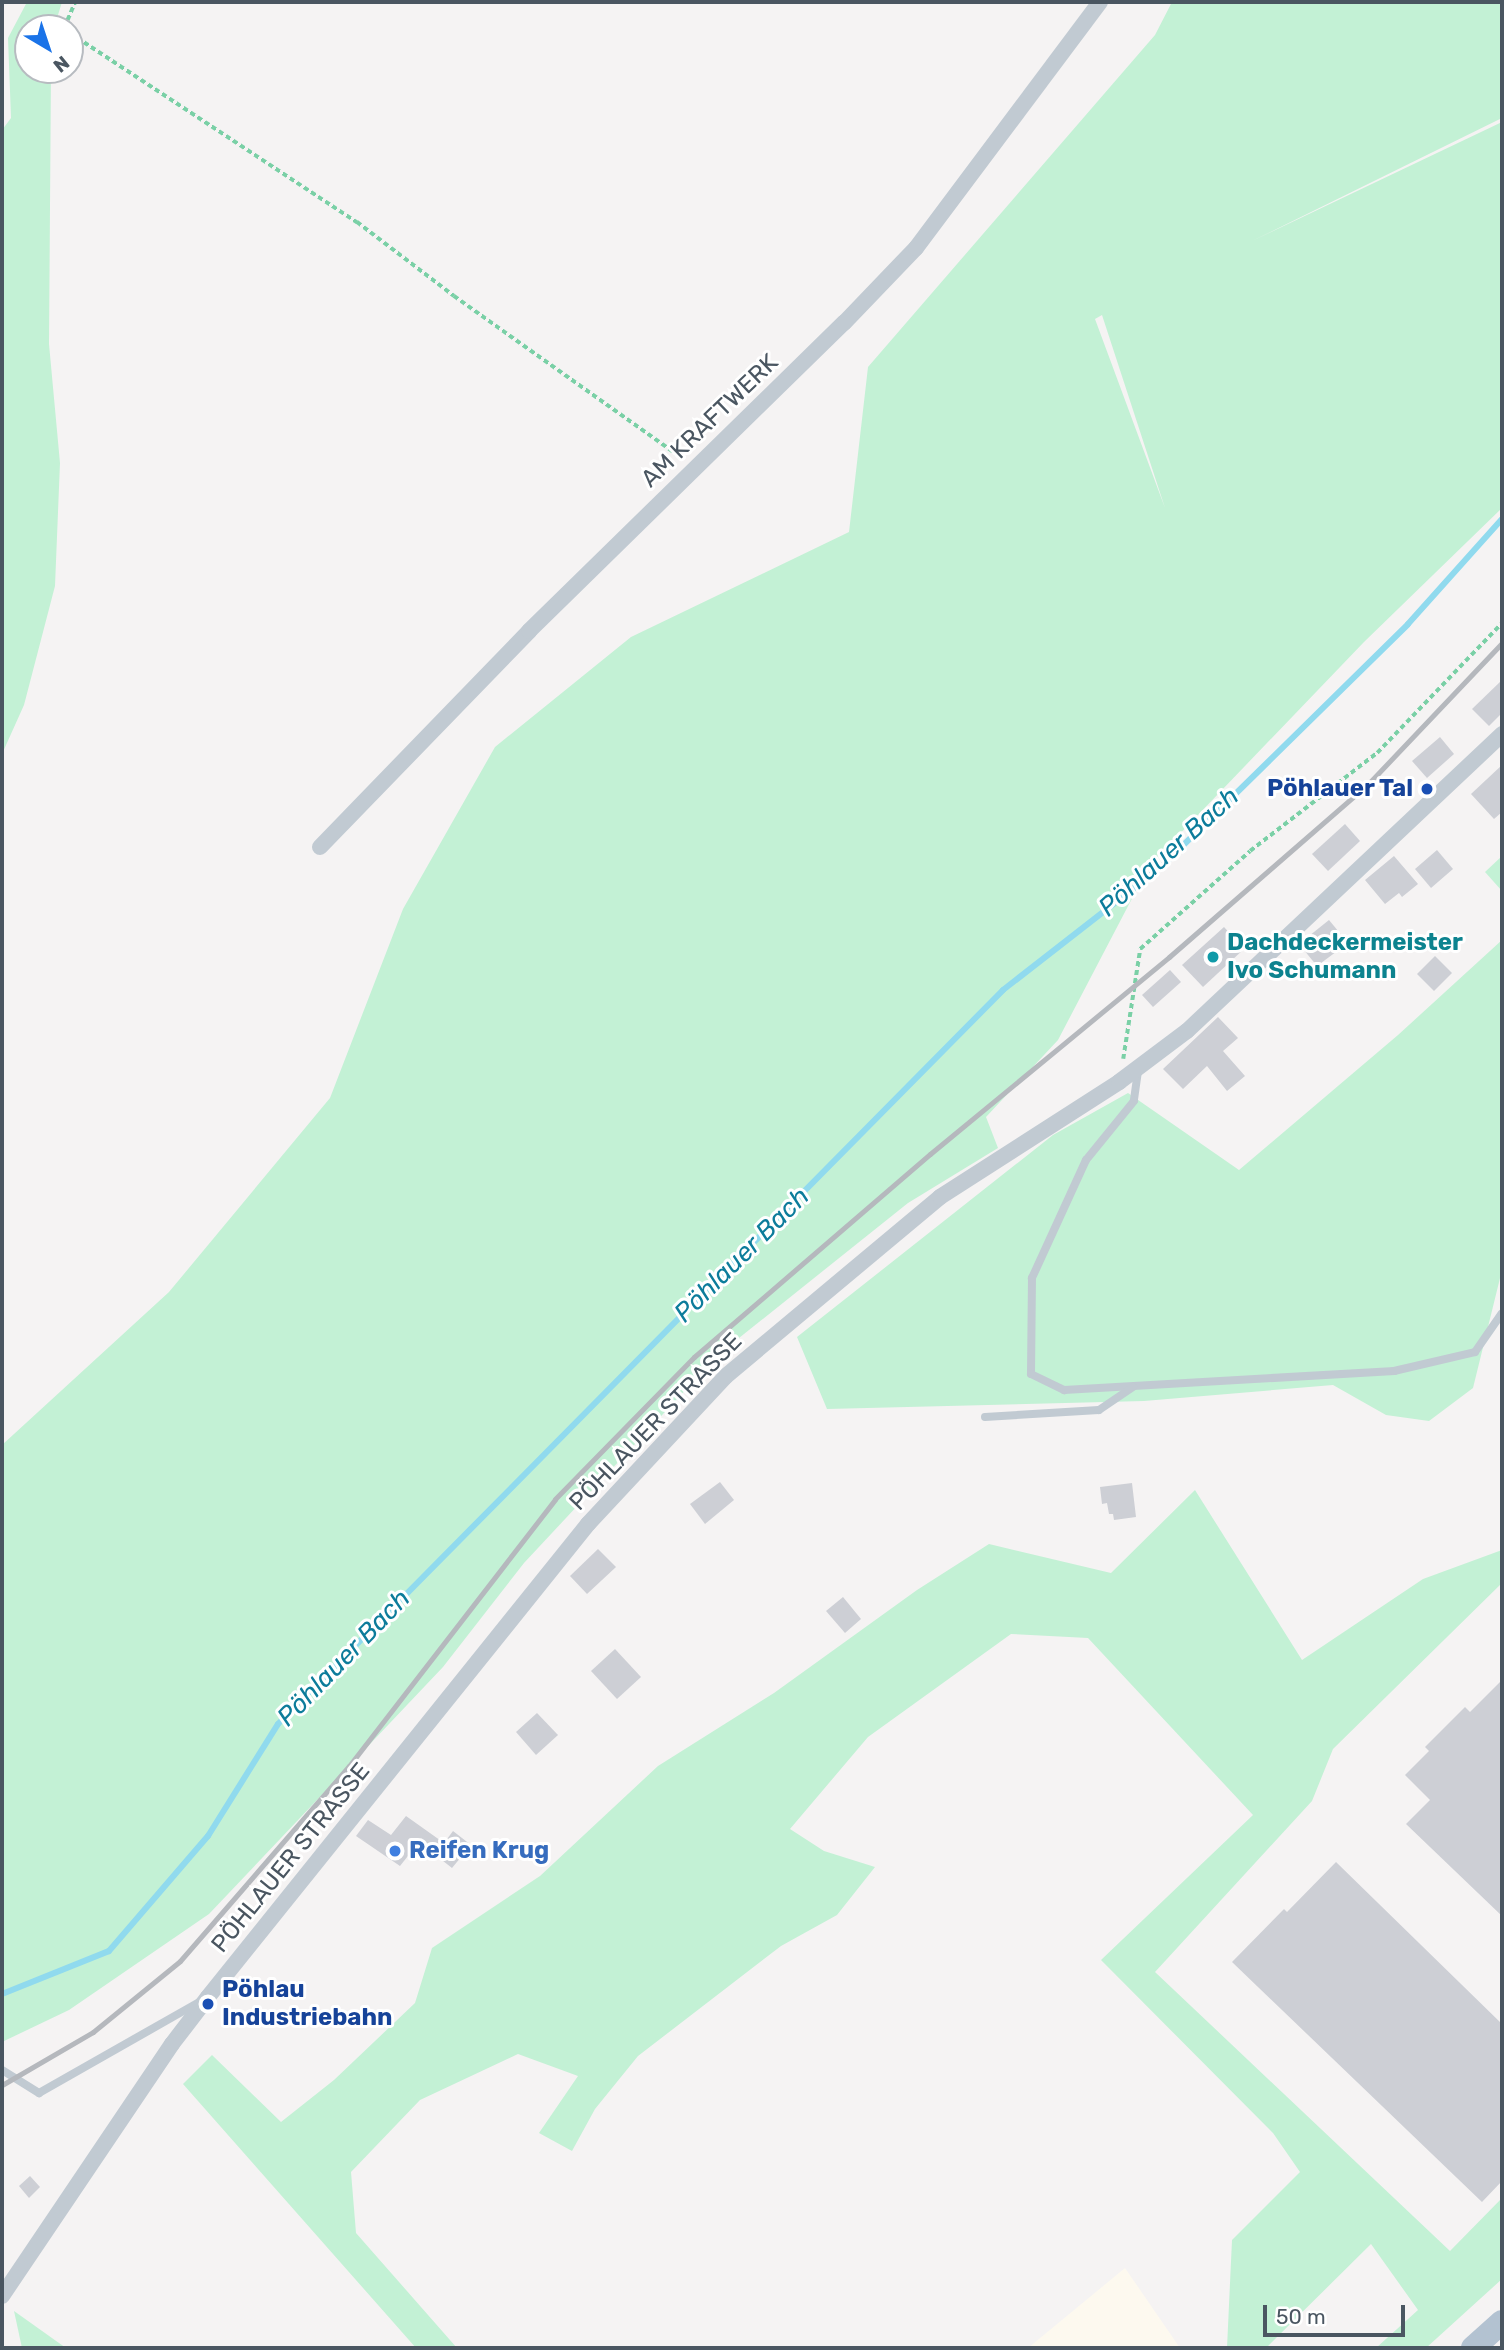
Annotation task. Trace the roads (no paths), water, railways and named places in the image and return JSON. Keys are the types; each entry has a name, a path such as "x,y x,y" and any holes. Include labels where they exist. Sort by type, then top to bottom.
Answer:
{"main road":[{"path":"1473,2348 1502,2322"}],"street":[{"name":"AM KRAFTWERK","path":"320,847 528,631 844,323 916,248 1100,2"},
{"name":"PÖHLAUER STRASSE","path":"2,2296 172,2044 208,1997 588,1524 726,1376 940,1197 1119,1082 1187,1031 1502,734"}],"lane":[{"path":"1138,1068 1134,1101 1086,1160 1032,1278 1031,1374 1065,1390 1394,1371 1475,1352 1502,1312"},
{"path":"985,1416 1099,1410 1136,1386"},
{"path":"2,2070 39,2093 208,1997"}],"waterway":[{"name":"Pöhlauer Bach","path":"2,1994 109,1951 208,1836 278,1724 1003,990 1161,867 1408,624 1502,519"}],"railway":[{"path":"2,2085 93,2032 180,1961 349,1766 555,1499 694,1357 930,1154 1169,957 1369,783 1502,643"}],"place":[{"name":"Pöhlauer Tal","path":"1427,789"},
{"name":"Dachdeckermeister Ivo Schumann","path":"1213,957"},
{"name":"Reifen Krug","path":"395,1851"},
{"name":"Pöhlau Industriebahn","path":"208,2004"}]}
